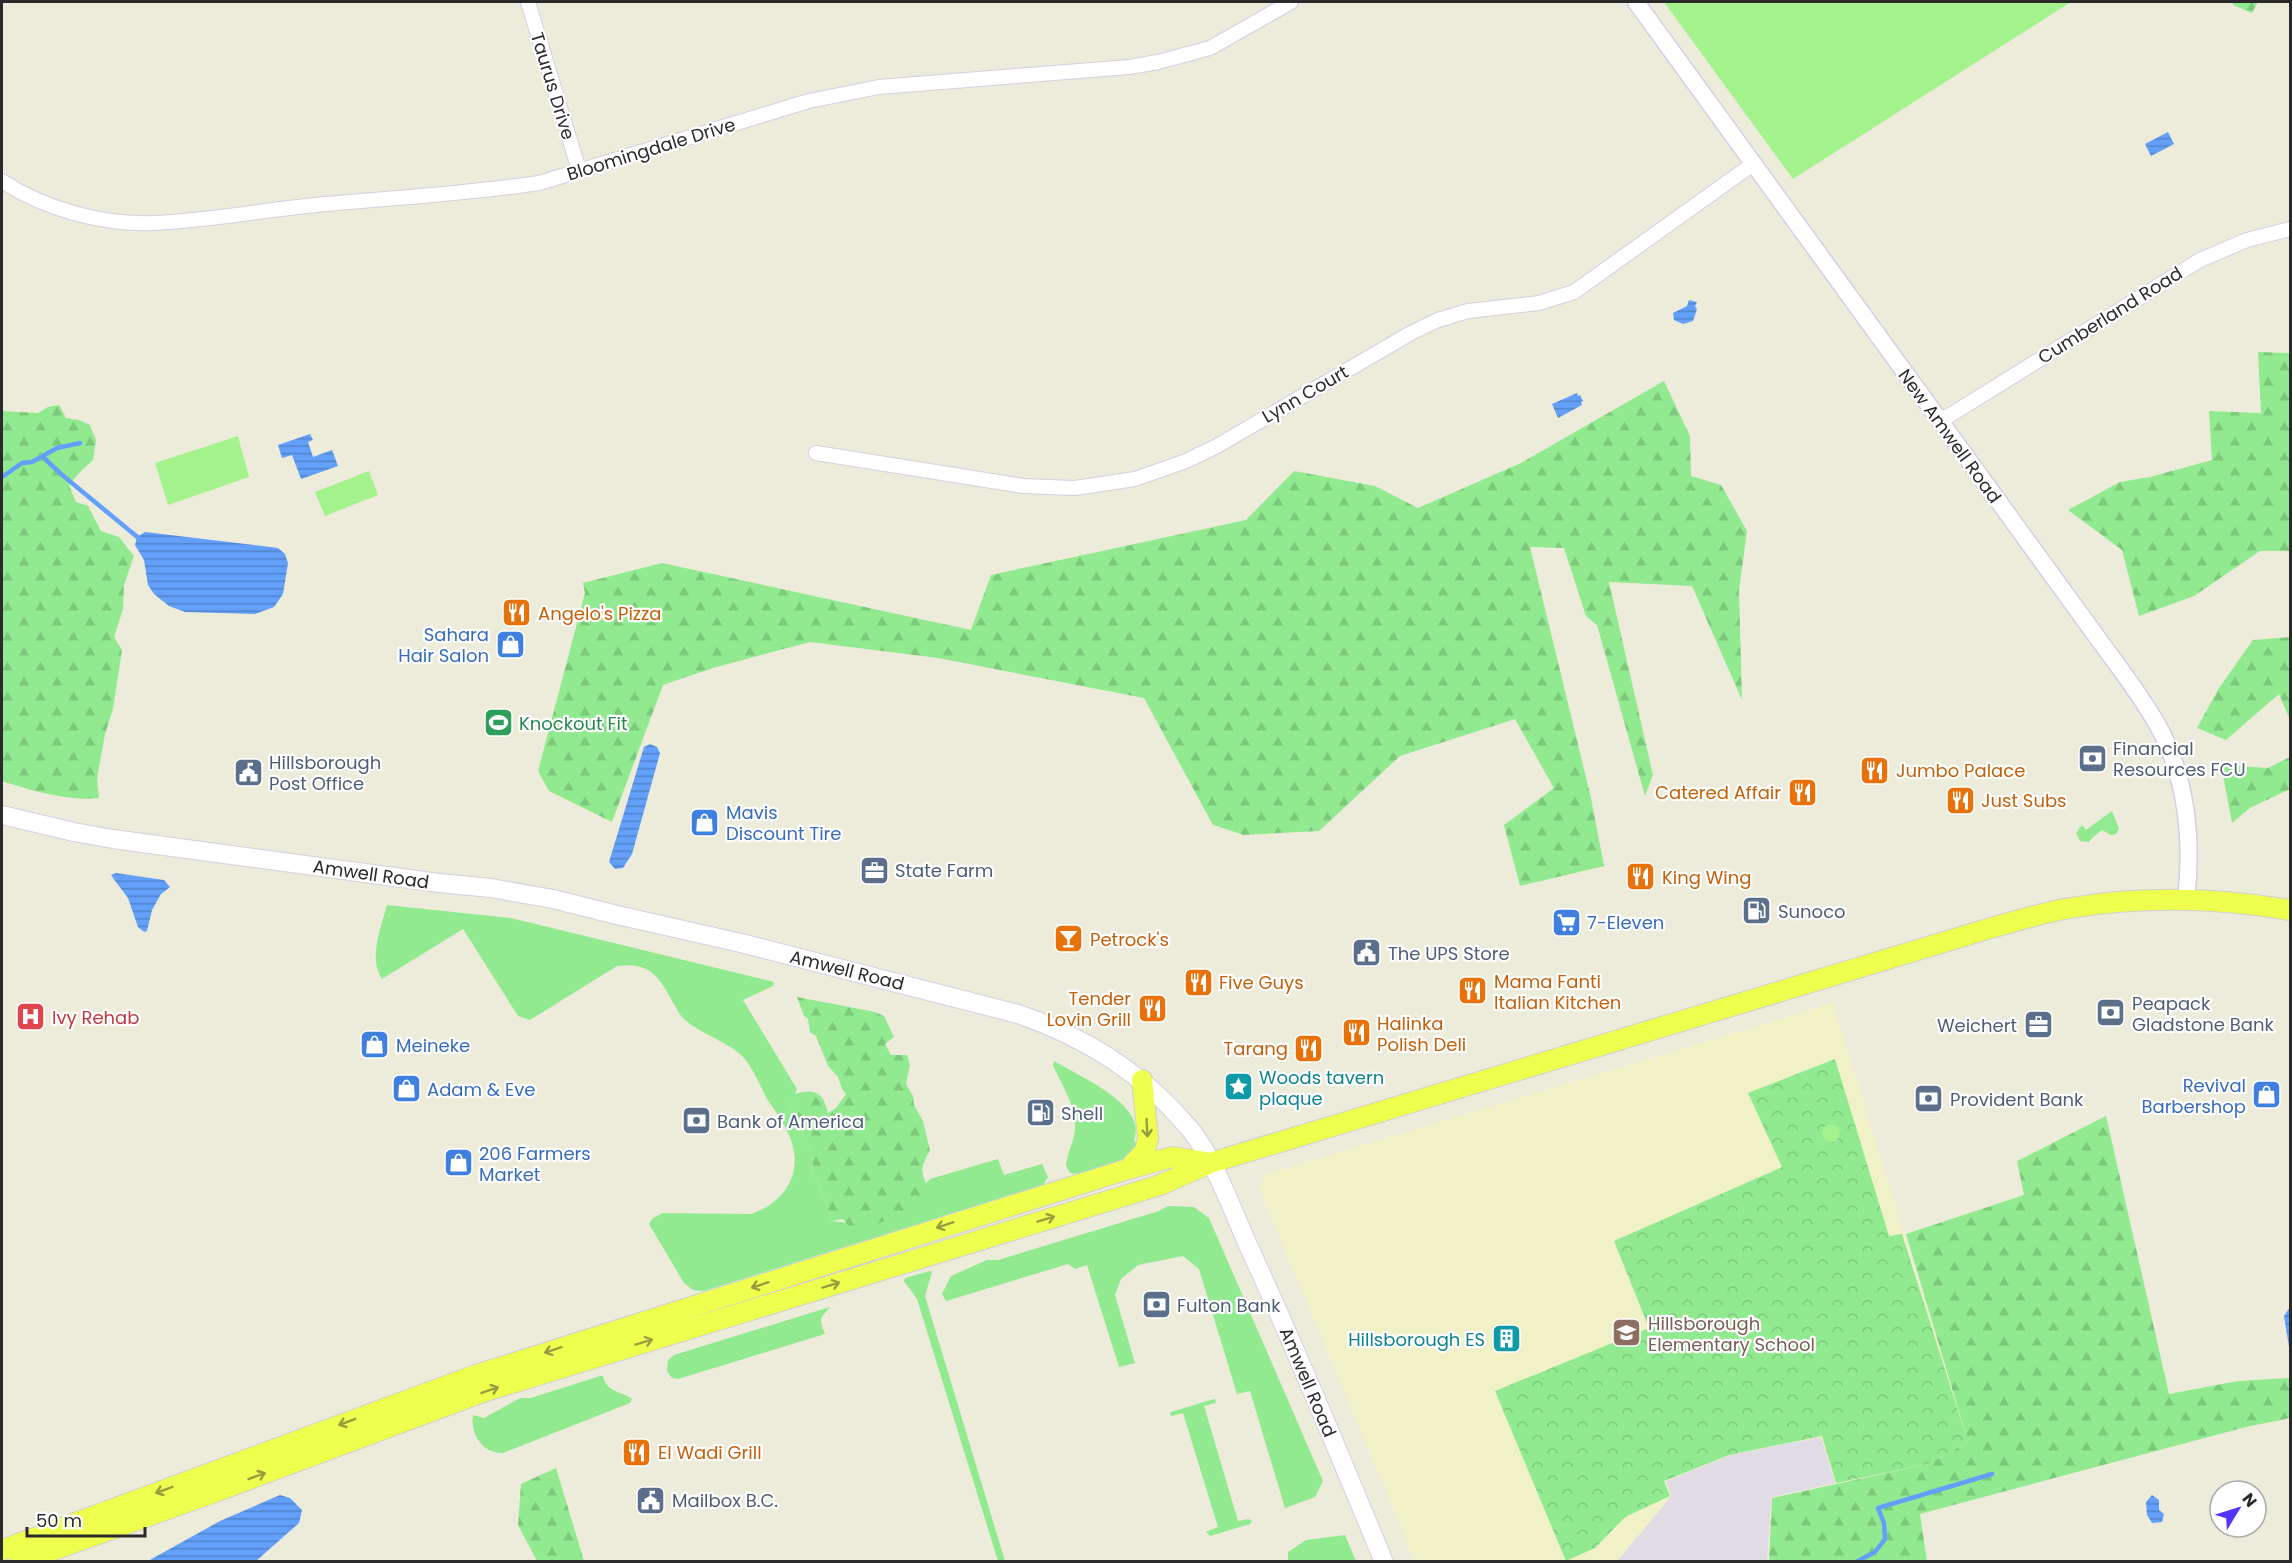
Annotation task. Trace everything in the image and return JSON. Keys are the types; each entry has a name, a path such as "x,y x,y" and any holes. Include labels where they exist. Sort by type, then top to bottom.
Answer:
{"main road":[{"name":"Amwell Road","path":"2,815 122,841 491,888 553,899 741,943 1018,1014 1059,1029 1090,1044 1142,1080 1190,1129 1210,1163 1271,1295 1384,1562"},
{"path":"20,1562 215,1492 486,1390 1160,1185 1210,1163 1994,927 2071,908 2125,902 2186,900 2229,902 2290,910"},
{"path":"1128,1168 1145,1151 1148,1138 1142,1080"},
{"path":"2,1550 476,1375 1128,1168 1172,1157 1210,1163"}],"street":[{"name":"Taurus Drive","path":"528,2 579,170"},
{"name":"Bloomingdale Drive","path":"2,181 45,204 76,214 152,224 315,205 500,189 539,183 798,104 844,93 879,87 1129,67 1184,56 1210,48 1292,2"},
{"name":"New Amwell Road","path":"1636,2 2158,725 2173,759 2185,809 2189,847 2186,900"},
{"name":"Lynn Court","path":"816,453 1023,486 1075,488 1127,481 1159,472 1216,446 1411,333 1438,320 1468,311 1539,303 1575,292 1753,164"},
{"name":"Cumberland Road","path":"1939,422 2200,260 2247,240 2290,229"}],"shaded area":[{"name":"Hillsborough Elementary School","path":"1833,1003 1968,1442 1835,1483 1821,1437 1730,1455 1666,1481 1671,1496 1619,1559 1612,1561 1415,1561 1260,1190 1264,1175"},
{"path":"1822,1437 1835,1483 1771,1497 1767,1561 1612,1562 1619,1559 1671,1496 1665,1481 1730,1455"}],"green space":[{"path":"1664,2 2071,2 1793,179"},
{"path":"2232,2 2258,2 2252,13 2233,5"},
{"path":"2258,352 2290,353 2290,551 2260,551 2194,596 2139,616 2122,550 2068,510 2120,482 2150,477 2212,460 2209,411 2261,413"},
{"path":"1664,381 1690,436 1691,476 1721,485 1747,531 1739,590 1742,700 1692,586 1609,582 1653,775 1645,796 1597,625 1586,616 1564,548 1530,547 1591,798 1604,866 1520,886 1504,825 1554,788 1515,719 1400,756 1319,831 1244,835 1213,825 1144,698 938,658 810,642 713,668 663,685 612,822 549,791 538,771 585,593 583,583 662,563 971,630 991,575 1246,520 1294,471 1375,486 1418,508 1521,463"},
{"path":"59,405 66,418 90,425 96,440 93,460 69,485 76,502 88,506 101,531 119,537 134,556 124,585 123,609 114,637 122,650 113,709 105,734 97,779 99,798 88,799 63,797 2,781 2,411 38,413 48,407"},
{"path":"238,436 249,477 168,505 155,463"},
{"path":"369,471 378,495 325,516 315,492"},
{"path":"2290,637 2290,720 2279,694 2226,740 2197,728 2219,688 2253,640"},
{"path":"2290,757 2290,789 2250,808 2232,823 2221,765 2268,768"},
{"path":"2112,811 2119,829 2116,834 2111,835 2102,830 2089,842 2080,841 2076,833 2082,825 2086,830"},
{"path":"387,905 511,918 774,982 773,986 743,1000 797,1089 790,1107 795,1115 796,1129 803,1132 810,1151 813,1160 811,1171 818,1179 832,1221 856,1224 896,1216 930,1179 998,1159 1004,1175 1042,1164 1048,1177 1043,1185 704,1291 693,1290 684,1283 649,1224 653,1218 663,1213 751,1214 773,1203 788,1186 792,1176 794,1153 789,1134 744,1058 734,1049 688,1022 680,1014 654,974 639,966 617,966 530,1020 518,1016 463,929 382,979 376,962 376,952"},
{"path":"797,997 875,1012 884,1016 894,1037 885,1044 891,1055 907,1055 910,1065 906,1084 923,1121 930,1151 922,1172 930,1193 901,1218 887,1220 860,1232 849,1226 843,1219 832,1221 818,1179 811,1171 813,1160 803,1132 796,1129 795,1115 790,1107 794,1094 807,1091 821,1096 828,1113 836,1108 846,1094 838,1077 828,1066 816,1036 810,1032 808,1019 804,1016"},
{"path":"1835,1059 1889,1236 1902,1234 1968,1442 1928,1464 1836,1483 1822,1436 1729,1455 1664,1481 1670,1496 1625,1517 1595,1548 1566,1561 1495,1391 1649,1328 1614,1241 1782,1167 1748,1093"},
{"path":"1054,1061 1098,1086 1128,1110 1135,1125 1134,1141 1139,1144 1134,1152 1122,1160 1103,1167 1070,1173 1066,1166 1074,1134 1074,1112 1053,1065"},
{"path":"2106,1116 2169,1394 2238,1381 2290,1378 2290,1418 2246,1427 1920,1514 1927,1561 1769,1562 1772,1498 1928,1464 1968,1442 1906,1234 2024,1195 2017,1161"},
{"path":"1831,1124 1837,1127 1840,1133 1837,1139 1831,1142 1825,1139 1822,1133 1825,1127"},
{"path":"1168,1206 1194,1207 1209,1218 1323,1481 1315,1497 1285,1508 1250,1391 1237,1394 1199,1269 1183,1256 1138,1265 1121,1279 1115,1295 1135,1363 1119,1367 1087,1265 1075,1269 1068,1264 946,1301 942,1294 951,1276 987,1260 998,1260 1159,1211"},
{"path":"932,1272 925,1296 1005,1561 998,1561 917,1299 904,1281 905,1278"},
{"path":"830,1307 821,1319 825,1334 678,1379 672,1378 667,1371 668,1360 674,1355"},
{"path":"603,1376 611,1388 632,1399 630,1403 503,1453 483,1446 473,1429 473,1415 484,1418 520,1398 531,1398"},
{"path":"1214,1399 1215,1403 1204,1406 1238,1521 1248,1519 1252,1521 1250,1524 1210,1536 1206,1532 1218,1527 1183,1413 1172,1416 1170,1414"},
{"path":"556,1468 584,1561 537,1561 518,1525 521,1484"},
{"path":"1345,1535 1356,1561 1288,1561 1288,1552 1306,1540"}],"water":[{"path":"2168,132 2174,144 2151,156 2145,144"},
{"path":"1689,300 1697,302 1693,321 1683,324 1674,320 1673,313 1687,306"},
{"path":"1577,393 1583,401 1582,405 1558,418 1552,404"},
{"path":"310,434 313,440 308,442 313,457 332,450 338,466 301,479 292,455 282,458 278,445"},
{"path":"145,532 278,548 285,554 288,563 283,594 274,607 255,614 185,612 169,606 154,594 148,585 144,560 135,545 137,537"},
{"path":"650,744 657,747 660,753 632,854 623,868 615,869 609,862 644,747"},
{"path":"116,873 164,880 170,887 161,894 152,910 147,931 144,932 138,927 128,898 111,875"},
{"path":"2290,1307 2290,1353 2284,1316"},
{"path":"280,1495 290,1498 302,1510 299,1523 256,1561 148,1561 220,1521"},
{"path":"2152,1495 2159,1500 2159,1510 2164,1514 2162,1522 2152,1523 2147,1515 2146,1502"}],"waterway":[{"path":"2,477 22,463 32,462 57,448 80,443"},
{"path":"43,457 141,540"},
{"path":"1856,1562 1875,1552 1885,1539 1884,1523 1878,1508 1992,1474"}],"place":[{"name":"Angelo's Pizza","path":"517,613"},
{"name":"Sahara Hair Salon","path":"510,644"},
{"name":"Knockout Fit","path":"498,723"},
{"name":"Financial Resources FCU","path":"2092,758"},
{"name":"Jumbo Palace","path":"1875,770"},
{"name":"Hillsborough Post Office","path":"248,772"},
{"name":"Catered Affair","path":"1802,792"},
{"name":"Just Subs","path":"1960,800"},
{"name":"Mavis Discount Tire","path":"705,822"},
{"name":"State Farm","path":"874,870"},
{"name":"King Wing","path":"1641,877"},
{"name":"Sunoco","path":"1757,911"},
{"name":"7-Eleven","path":"1566,922"},
{"name":"Petrock's","path":"1069,939"},
{"name":"The UPS Store","path":"1367,953"},
{"name":"Five Guys","path":"1198,982"},
{"name":"Mama Fanti Italian Kitchen","path":"1473,991"},
{"name":"Tender Lovin Grill","path":"1152,1008"},
{"name":"Peapack Gladstone Bank","path":"2111,1013"},
{"name":"Ivy Rehab","path":"31,1017"},
{"name":"Weichert","path":"2038,1025"},
{"name":"Halinka Polish Deli","path":"1356,1033"},
{"name":"Meineke","path":"375,1045"},
{"name":"Tarang","path":"1309,1048"},
{"name":"Woods tavern plaque","path":"1238,1087"},
{"name":"Adam & Eve","path":"406,1089"},
{"name":"Revival Barbershop","path":"2267,1095"},
{"name":"Provident Bank","path":"1929,1099"},
{"name":"Shell","path":"1040,1113"},
{"name":"Bank of America","path":"696,1121"},
{"name":"206 Farmers Market","path":"458,1163"},
{"name":"Fulton Bank","path":"1156,1305"},
{"name":"Hillsborough Elementary School","path":"1627,1333"},
{"name":"Hillsborough ES","path":"1506,1339"},
{"name":"El Wadi Grill","path":"637,1452"},
{"name":"Mailbox B.C.","path":"651,1500"}]}
